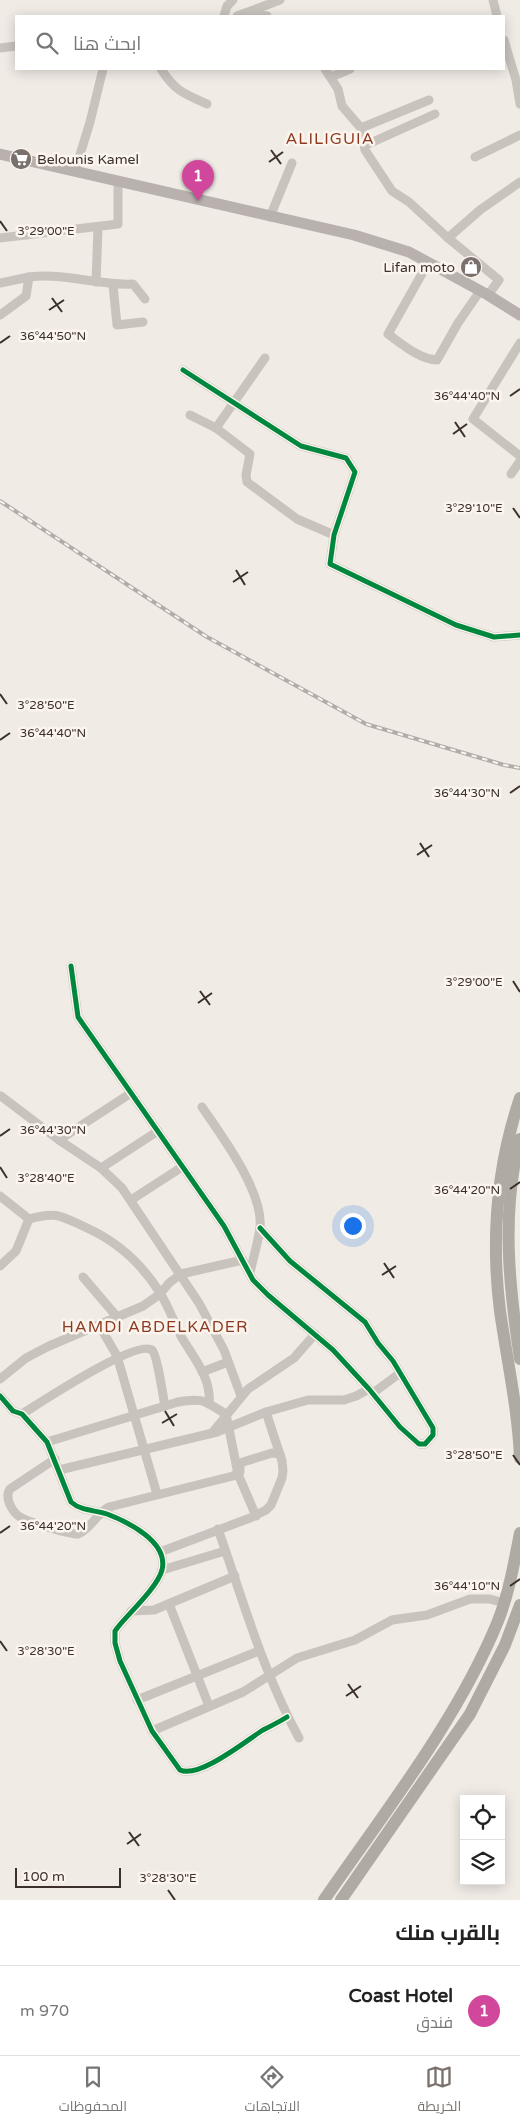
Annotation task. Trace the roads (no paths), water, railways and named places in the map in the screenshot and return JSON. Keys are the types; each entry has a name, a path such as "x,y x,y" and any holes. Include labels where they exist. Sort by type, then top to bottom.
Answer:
{"highway":[{"path":"520,1098 505,1151 499,1193 496,1242 500,1309 520,1458"},
{"path":"520,1139 511,1188 508,1238 510,1295 520,1359"},
{"path":"324,1900 456,1705 483,1653 504,1603 520,1533"},
{"path":"341,1900 470,1714 505,1645 520,1605"}],"main road":[{"path":"0,154 354,235 409,252 520,315"}],"street":[{"path":"224,15 227,6 233,0"},
{"path":"241,15 280,0"},
{"path":"493,0 497,15"},
{"path":"248,13 261,15"},
{"path":"505,43 516,80 520,104"},
{"path":"0,48 15,46"},
{"path":"75,171 103,70"},
{"path":"162,70 180,92 207,104"},
{"path":"344,70 328,73 338,89 342,106 361,128 366,145 365,150 392,191 409,202 448,238 499,280 484,293 458,323 437,360 430,360 414,352 388,334 428,263"},
{"path":"361,128 429,100"},
{"path":"366,145 435,114"},
{"path":"475,157 520,135"},
{"path":"270,217 292,163"},
{"path":"0,238 56,230 98,228 118,224 118,181"},
{"path":"448,238 480,210 520,182"},
{"path":"96,282 98,228"},
{"path":"0,283 47,274 113,285 133,284 146,299"},
{"path":"0,315 26,296 29,277"},
{"path":"113,285 117,325 143,322"},
{"path":"520,343 472,419 520,456"},
{"path":"216,428 266,358"},
{"path":"183,370 300,446 346,458 356,472 334,536 330,564 456,625 494,637 520,635"},
{"path":"190,415 216,428 250,454 246,475 247,482 297,519 334,536"},
{"path":"511,474 520,461"},
{"path":"71,966 78,1017 224,1226 258,1286 315,1334 371,1391 400,1428 419,1444 426,1444 433,1435 433,1428 400,1374 360,1317 290,1261 260,1228"},
{"path":"59,1140 132,1093"},
{"path":"2,1096 59,1140 101,1168 130,1200 199,1302 220,1342 241,1396"},
{"path":"202,1107 233,1153 247,1180 258,1209 260,1228 250,1273"},
{"path":"101,1168 158,1131"},
{"path":"130,1200 182,1167"},
{"path":"0,1196 29,1219"},
{"path":"29,1219 49,1214 56,1215 104,1236 131,1256 160,1294 202,1372 210,1388 209,1404"},
{"path":"0,1266 16,1251 29,1219"},
{"path":"0,1379 26,1358 49,1346 143,1306 160,1294 169,1283 181,1274 243,1260"},
{"path":"84,1277 118,1318"},
{"path":"99,1325 117,1356 157,1494"},
{"path":"212,1433 248,1389 294,1358 315,1334"},
{"path":"22,1414 117,1356 146,1348 153,1352 158,1363 165,1406"},
{"path":"202,1372 228,1362"},
{"path":"59,1470 212,1433 266,1412 308,1400 344,1400 371,1391 400,1374"},
{"path":"0,1396 13,1411 22,1414 47,1442 71,1502 76,1506 105,1511 154,1541 160,1552 162,1570 156,1583 115,1631 115,1643 120,1661 152,1731 176,1766 183,1772 187,1772 221,1759 263,1730 287,1717"},
{"path":"47,1442 192,1399 202,1400 226,1414"},
{"path":"160,1552 256,1516 266,1510 276,1497 282,1478 280,1454 266,1412"},
{"path":"226,1414 239,1470 256,1516"},
{"path":"239,1470 240,1463 272,1453 280,1454"},
{"path":"55,1459 8,1492 9,1500 20,1517 74,1534 85,1530 105,1511 239,1470"},
{"path":"218,1529 259,1651 287,1717 299,1738"},
{"path":"162,1570 225,1551"},
{"path":"131,1611 150,1611 235,1576"},
{"path":"152,1731 242,1692 296,1658 354,1640 392,1620 427,1615 470,1599 490,1599 504,1603"},
{"path":"169,1604 209,1706"},
{"path":"137,1700 259,1651"}],"railway":[{"path":"0,501 207,637 366,724 504,765 520,768"}],"place":[{"name":"Belounis Kamel","path":"21,159"},
{"name":"Coast Hotel","path":"198,201"},
{"name":"Lifan moto","path":"471,267"}],"district":[{"name":"ALILIGUIA","path":"330,139"},
{"name":"HAMDI ABDELKADER","path":"155,1327"}]}
